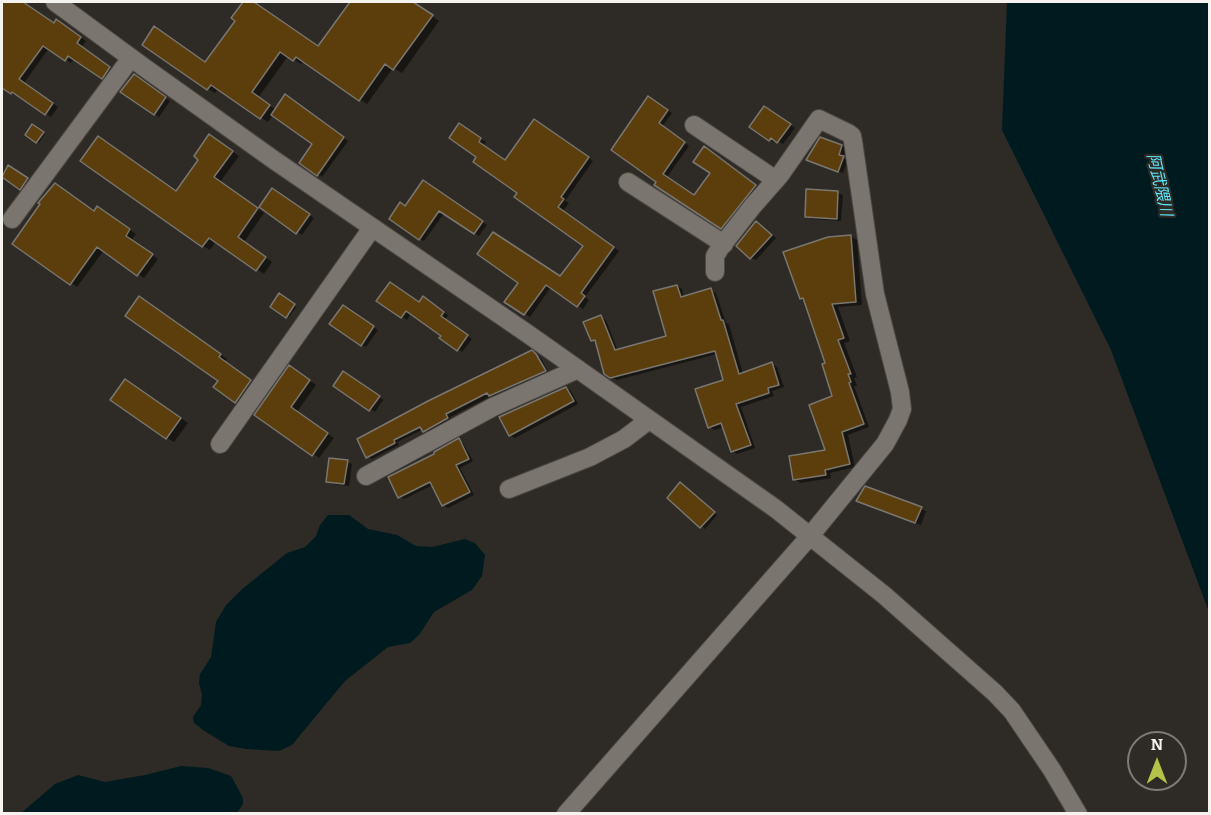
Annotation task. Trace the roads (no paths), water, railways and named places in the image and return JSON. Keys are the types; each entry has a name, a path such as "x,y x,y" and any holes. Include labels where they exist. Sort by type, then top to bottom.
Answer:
{"street":[{"path":"55,2 372,228 776,508 884,596 995,693 1012,711 1078,813"},
{"path":"12,219 131,58"},
{"path":"566,813 810,536 885,444 902,409 900,392 875,294 852,136 819,119 776,180 752,207 715,256 715,272"},
{"path":"694,125 776,180"},
{"path":"628,182 724,244"},
{"path":"220,444 372,228"},
{"path":"366,476 493,407 578,369"},
{"path":"509,489 590,457 624,439 649,420"}],"water":[{"name":"阿武隈川","path":"1007,2 1209,2 1209,612 1111,350 1002,130"},
{"path":"328,515 349,515 368,529 397,535 416,546 432,547 465,539 475,543 485,555 482,576 472,590 434,612 419,635 410,643 388,647 345,681 292,745 279,751 229,746 194,723 193,717 201,705 200,674 211,657 216,622 226,605 241,590 287,553 305,547 316,536 320,525"},
{"path":"181,766 208,768 231,776 243,798 243,804 237,813 21,813 55,784 78,775 105,782"}]}
